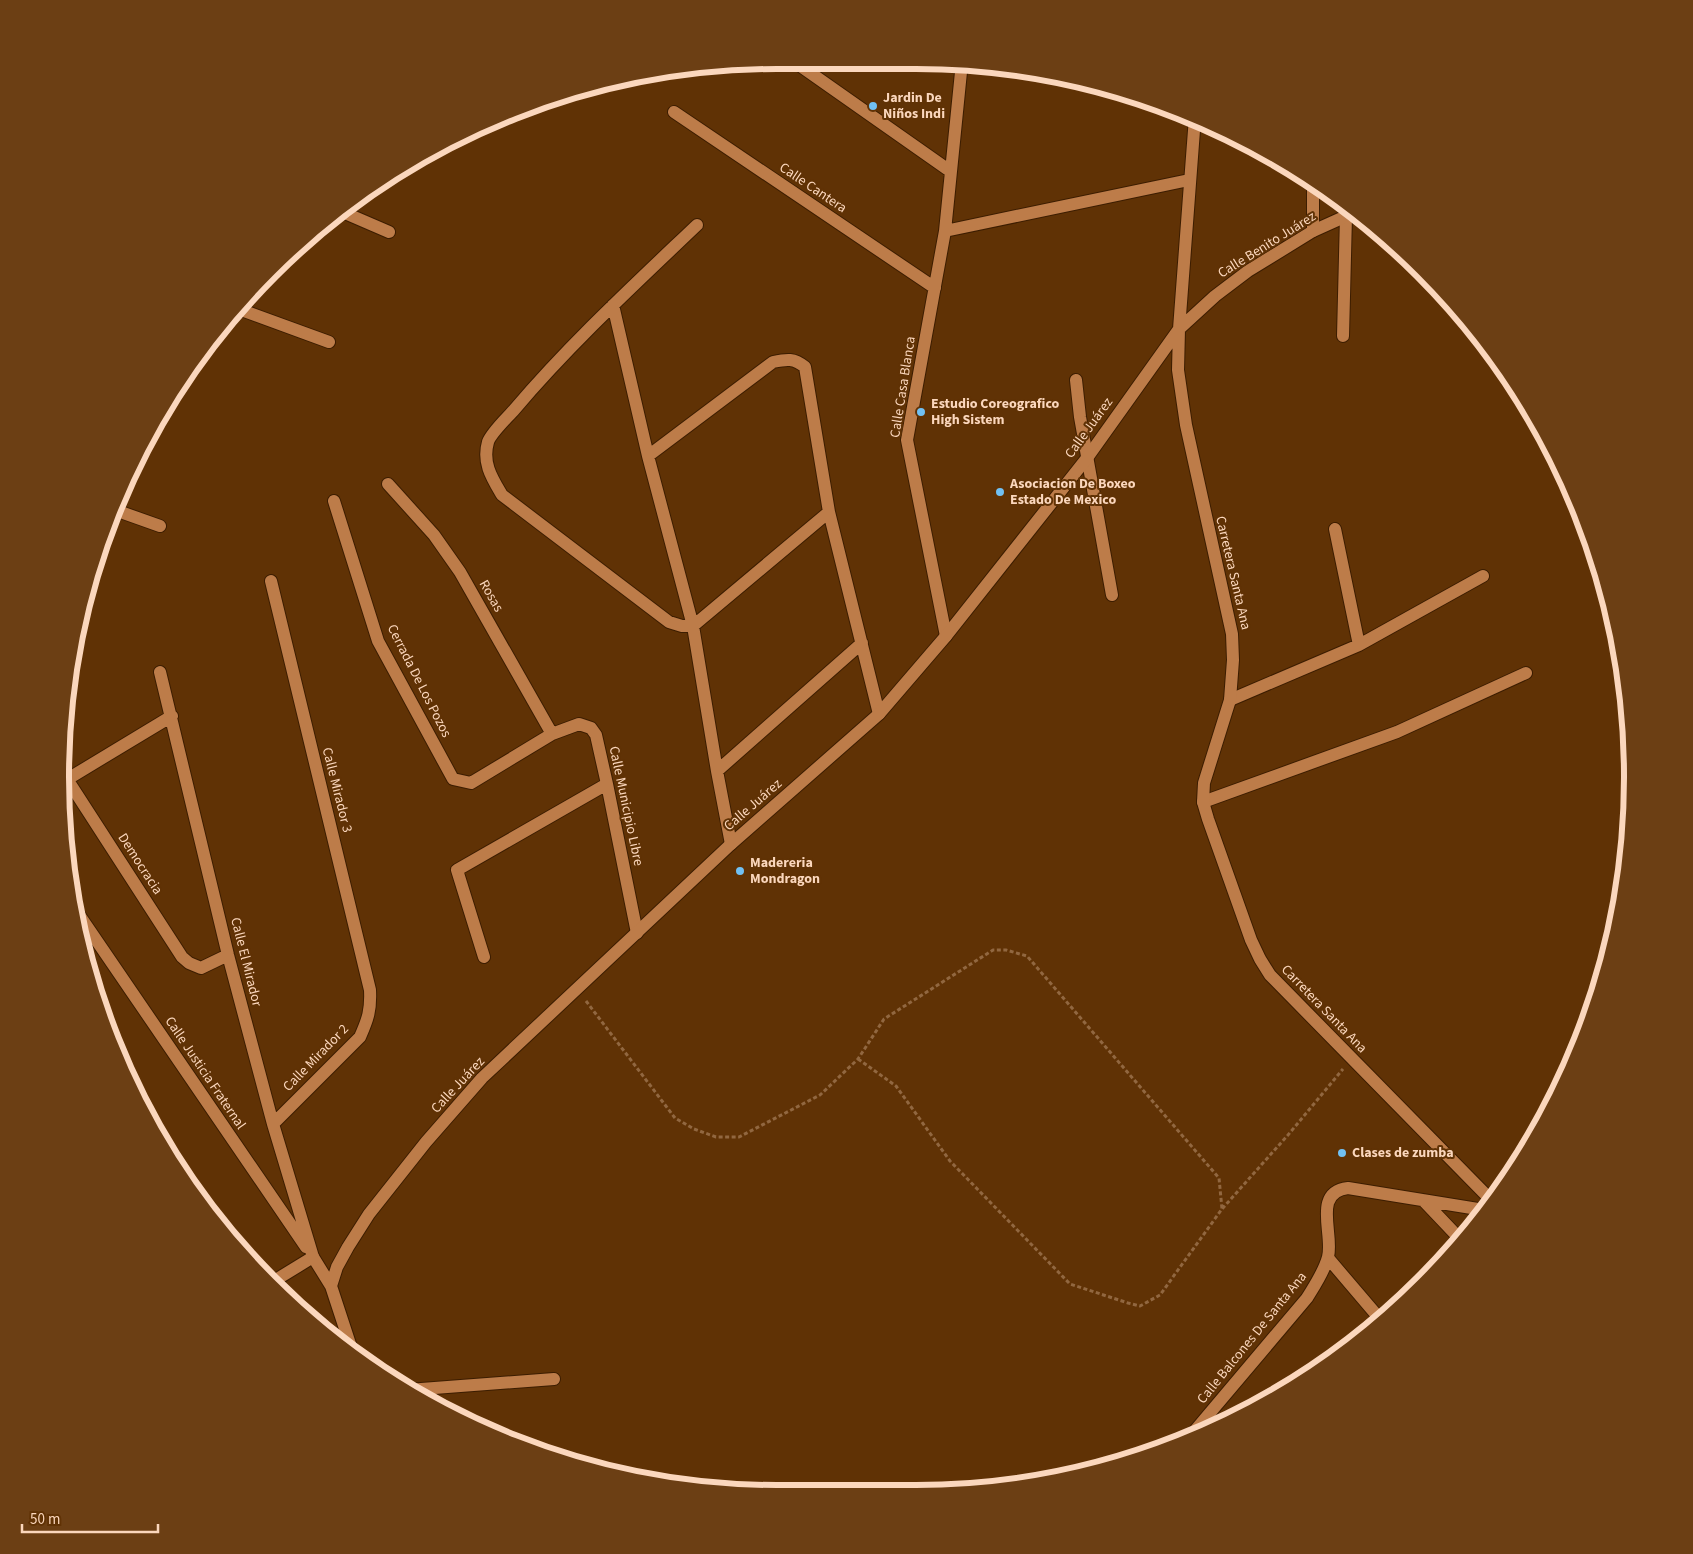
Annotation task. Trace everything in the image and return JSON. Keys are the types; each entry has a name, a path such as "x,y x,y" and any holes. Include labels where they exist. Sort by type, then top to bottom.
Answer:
{"street":[{"path":"805,69 950,171"},
{"name":"Calle Casa Blanca","path":"946,636 907,440 945,230 961,70"},
{"name":"Calle Cantera","path":"674,112 935,288"},
{"name":"Carretera Santa Ana","path":"1194,126 1179,329 1178,370 1186,425 1232,634 1233,660 1230,700 1204,783 1203,802 1260,959 1270,975 1487,1195"},
{"path":"945,230 1189,180"},
{"path":"1312,190 1313,230"},
{"path":"347,214 389,232"},
{"name":"Calle Benito Juárez","path":"1179,329 1215,296 1248,271 1313,230 1347,215"},
{"path":"1343,336 1350,217"},
{"path":"697,225 613,305 525,397 489,440 485,455 489,473 502,495 669,622 682,626 693,626 829,512"},
{"path":"613,305 648,456 693,626 731,844"},
{"path":"244,311 330,342"},
{"name":"Calle Juárez","path":"331,1286 337,1267 364,1222 426,1142 482,1078 731,844 879,714 946,636 1087,458 1179,329"},
{"path":"648,456 773,362 788,359 797,361 805,367 829,512 879,714"},
{"path":"1076,380 1080,417 1112,595"},
{"name":"Rosas","path":"388,484 434,535 460,572 552,734"},
{"name":"Cerrada De Los Pozos","path":"334,501 378,641 453,779 471,783 552,734"},
{"path":"121,512 160,526"},
{"path":"1335,529 1359,645"},
{"path":"1230,700 1359,645 1483,576"},
{"name":"Calle Mirador 3","path":"271,581 370,990 371,1006"},
{"path":"717,771 862,644"},
{"name":"Calle El Mirador","path":"160,672 228,955 273,1124 313,1257"},
{"path":"1203,802 1397,732 1526,673"},
{"path":"69,778 172,716"},
{"name":"Calle Municipio Libre","path":"552,734 579,724 591,728 596,735 637,933"},
{"path":"484,957 457,870 607,784"},
{"name":"Democracia","path":"69,789 182,957 201,968 228,955"},
{"name":"Calle Justicia Fraternal","path":"84,921 313,1257"},
{"name":"Calle Mirador 2","path":"273,1124 360,1037 368,1020 371,1006"},
{"name":"Calle Balcones De Santa Ana","path":"1199,1425 1307,1298 1320,1278 1329,1251 1327,1207 1329,1200 1336,1191 1348,1188 1477,1209"},
{"path":"1422,1200 1456,1235"},
{"path":"277,1279 313,1257 331,1286 349,1341"},
{"path":"1328,1258 1376,1315"},
{"path":"421,1389 554,1378"}],"path":[{"path":"577,990 675,1118 694,1129 716,1137 739,1137 820,1095 858,1059 884,1019 993,950 1006,950 1027,956 1219,1178 1222,1209"},
{"path":"858,1059 896,1086 950,1161 1070,1284 1140,1306 1160,1295 1222,1209 1288,1135 1352,1058"}],"place":[{"name":"Jardin De Niños Indi","path":"873,106"},
{"name":"Estudio Coreografico High Sistem","path":"921,412"},
{"name":"Asociacion De Boxeo Estado De Mexico","path":"1000,492"},
{"name":"Madereria Mondragon","path":"740,871"},
{"name":"Clases de zumba","path":"1342,1153"}]}
